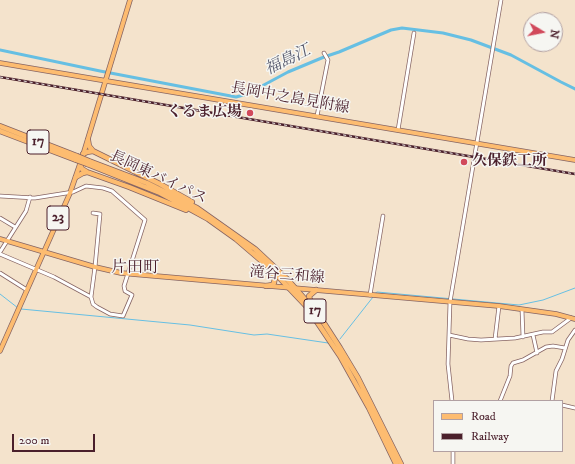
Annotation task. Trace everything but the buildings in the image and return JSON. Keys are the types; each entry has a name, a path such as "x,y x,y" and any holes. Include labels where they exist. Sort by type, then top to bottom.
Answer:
{"highway":[{"name":"長岡東バイパス","path":"0,126 76,158"},
{"name":"長岡東バイパス","path":"0,131 88,162 181,201 243,244 289,288 314,317 340,356 365,400 396,464"},
{"path":"88,140 89,146 93,151 181,201"},
{"path":"83,154 93,151"},
{"path":"80,164 82,169 87,172 142,192 181,201"},
{"path":"76,177 87,172"},
{"name":"17","path":"181,201 202,209 256,249 296,288 328,328 358,378 402,464"},
{"path":"213,223 262,263 273,274 275,278 274,283 266,286"},
{"path":"316,290 310,294 310,300 332,331 358,378"}],"main road":[{"name":"23","path":"0,351 76,177 130,0"},
{"name":"長岡中之島見附線","path":"0,63 107,78 575,160"},
{"name":"滝谷三和線","path":"0,239 95,267 128,273 499,306 556,314 573,318"}],"street":[{"path":"452,400 448,364 450,302 501,0"},
{"path":"398,130 414,32"},
{"path":"317,116 328,65 327,58 324,53"},
{"path":"0,196 48,196 70,193 86,186 108,190 116,194 145,220 124,290 132,295 123,316 110,314 93,304 91,297 100,214 92,213"},
{"path":"30,197 26,211 14,227 0,253 54,277 91,297"},
{"path":"370,295 383,216"},
{"path":"0,218 14,227"},
{"path":"0,273 27,290"},
{"path":"495,339 499,306"},
{"path":"522,310 523,337"},
{"path":"449,335 468,340 523,337 544,332 552,332 573,318"},
{"path":"552,400 556,371 562,359 565,348 575,330"},
{"path":"532,335 536,353"},
{"path":"500,400 510,376 512,364 524,360 549,346 565,348"},
{"path":"563,405 575,408"},
{"path":"453,452 453,464"}],"waterway":[{"name":"福島江","path":"0,50 236,97 247,94 288,72 324,57 391,30 402,28 443,33 471,40 511,55 575,89"},
{"path":"374,294 377,292 519,305 543,300 575,288"},
{"path":"0,294 18,308"},
{"path":"340,339 373,297"},
{"path":"21,309 190,325 254,335 267,334 328,343"}],"railway":[{"path":"0,77 575,174"}],"place":[{"name":"くるま広場","path":"250,113"},
{"name":"久保鉄工所","path":"464,162"}],"district":[{"name":"片田町","path":"135,269"}]}
